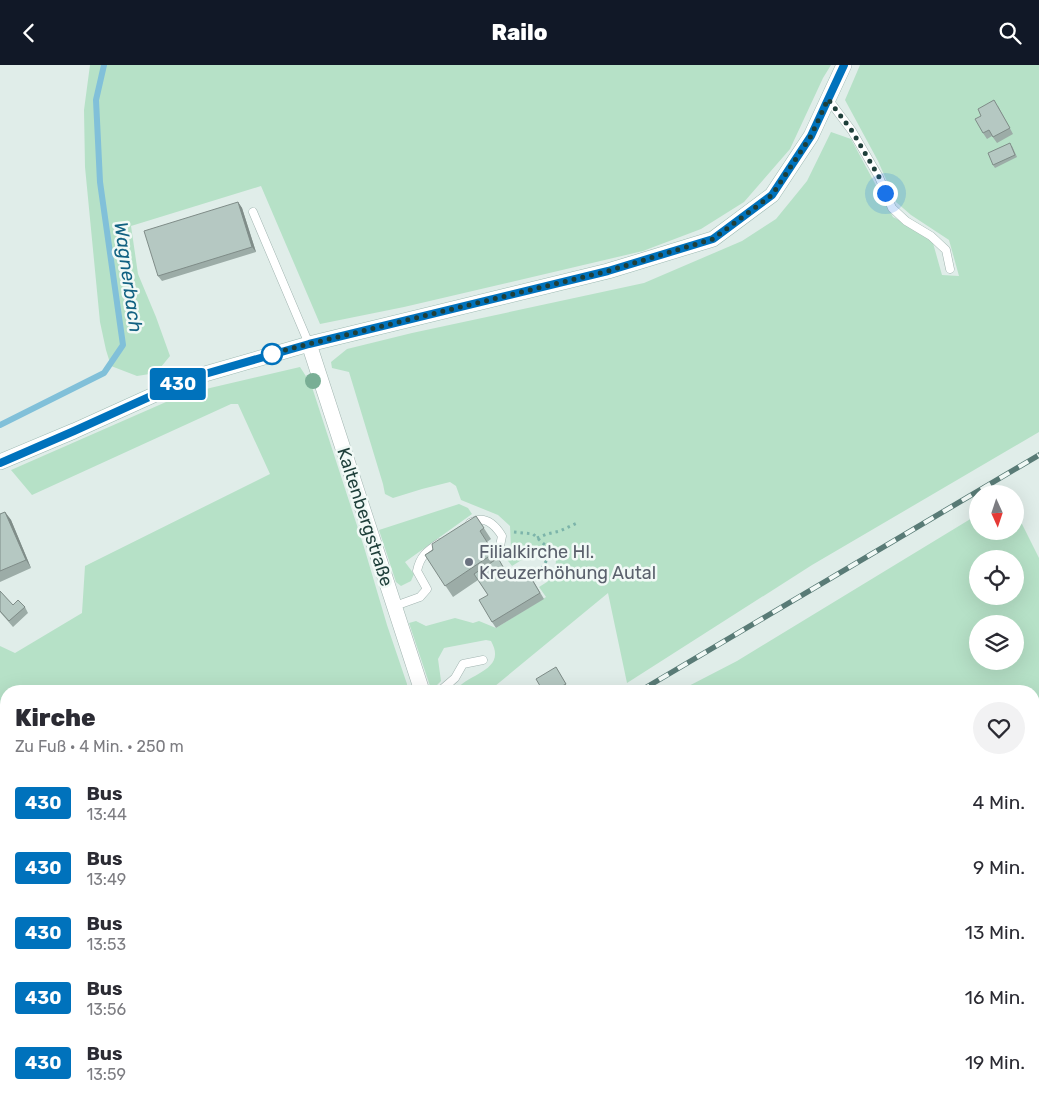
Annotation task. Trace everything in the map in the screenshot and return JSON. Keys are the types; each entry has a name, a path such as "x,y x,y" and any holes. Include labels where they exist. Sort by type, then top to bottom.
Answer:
{"main road":[{"path":"0,463 191,378 309,344 608,271 713,239 772,195 811,136 844,65"},
{"name":"Kaltenbergstraße","path":"309,344 420,685"}],"lane":[{"path":"828,99 852,131 879,177 892,208 906,221 932,236 946,250 950,269"},
{"path":"253,213 309,344"},
{"path":"465,526 473,521 484,520 496,525 502,536 500,546"},
{"path":"395,606 420,597 427,589 416,571 418,563 426,551 450,536"},
{"path":"447,685 455,678 463,664 483,660"}],"path":[{"path":"537,538 560,531 577,523"},
{"path":"502,536 510,532 533,534 545,545 548,558 538,575"}],"green space":[{"path":"90,65 831,65 790,149 744,202 701,229 643,251 404,307 320,324 261,186 131,226 138,274 170,356 156,373 137,376 111,366 100,322 85,167 84,110"},
{"path":"860,65 1039,65 1039,432 812,565 627,683 608,593 496,685 461,685 484,671 494,659 495,651 491,641 486,640 444,648 438,659 441,681 437,685 430,685 409,623 416,621 426,626 455,618 473,623 479,621 496,628 546,597 539,587 555,574 556,560 549,547 539,549 512,566 505,557 511,548 510,526 498,515 461,500 456,486 450,482 393,498 385,494 349,372 332,368 331,362 347,349 412,333 644,283 742,241 776,219 807,181 831,132 851,139 893,217 931,236 942,275 959,276 949,240 911,215 896,202 878,161 845,100"},
{"path":"300,367 311,384 407,685 0,685 0,646 15,653 82,613 85,566 270,474 238,404 231,404 32,495 11,470 166,402 210,388"},
{"path":"459,504 468,508 472,514 405,562 414,574 411,581 401,586 396,582 379,530"},
{"path":"969,520 969,540 1024,540 1024,528 1039,558 1039,685 691,685 737,661"}],"building":[{"path":"994,100 1010,128 993,137 989,130 983,133 975,119 981,116 978,109"},
{"path":"1010,143 1015,155 993,165 988,153"},
{"path":"238,202 252,247 158,276 144,231"},
{"path":"5,512 26,560 0,571 0,514"},
{"name":"Filialkirche Hl. Kreuzerhöhung Autal","path":"476,516 484,528 480,531 494,553 445,586 425,555 433,550 432,544"},
{"path":"498,558 511,581 527,571 540,593 492,622 479,600 488,595 474,574"},
{"path":"0,591 13,605 18,600 25,607 9,621 0,611"},
{"path":"556,667 566,684 540,685 536,679"}],"waterway":[{"name":"Wagnerbach","path":"0,425 104,373 123,345 100,182 96,100 104,65"}],"railway":[{"path":"650,685 1039,455"}],"bus line":[{"name":"430","path":"0,463 191,378 270,354 608,271 713,239 772,195 811,136 844,65"}],"place":[{"name":"Filialkirche Hl. Kreuzerhöhung Autal","path":"469,562"}],"route":[{"path":"272,354 270,354 608,271 713,239 772,195 811,136 828,99 852,131 879,177 885,193"}]}
